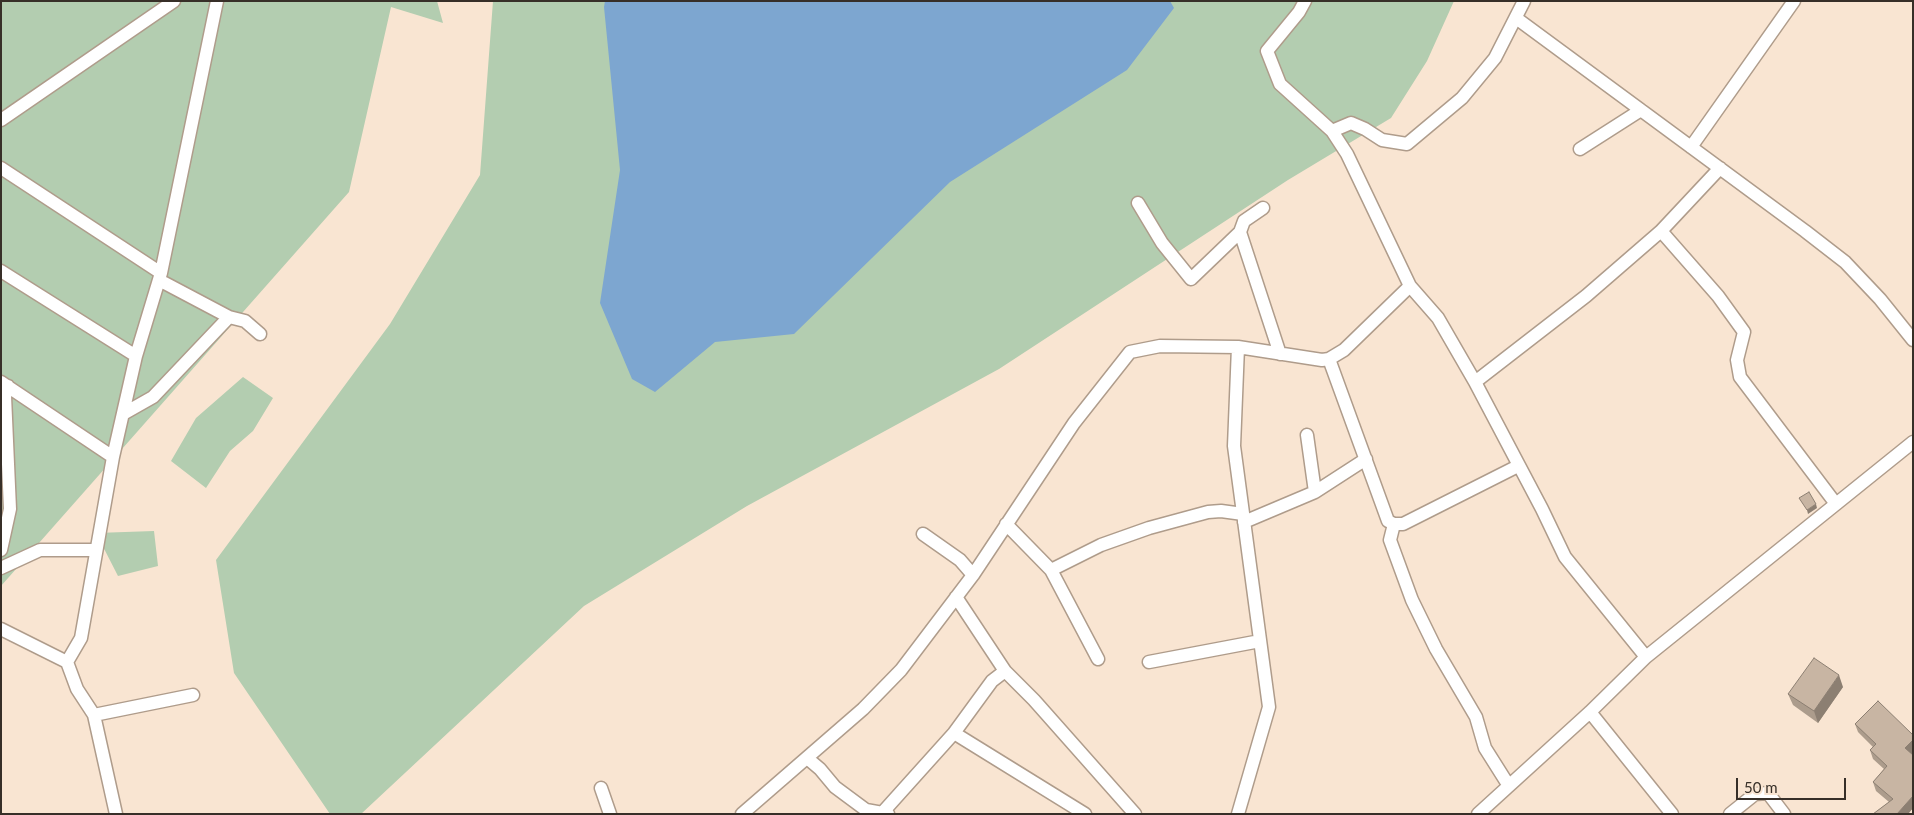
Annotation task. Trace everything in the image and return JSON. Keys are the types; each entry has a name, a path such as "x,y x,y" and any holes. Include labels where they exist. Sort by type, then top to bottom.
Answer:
{"street":[{"path":"1,120 174,1"},
{"path":"67,662 81,638 112,457 136,356 160,277 217,1"},
{"path":"1306,1 1300,12 1267,51 1280,84 1332,131 1347,154 1410,286 1438,318 1475,382 1542,509 1565,558 1646,657"},
{"path":"1332,131 1351,123 1382,140 1407,144 1462,98 1496,58 1524,1"},
{"path":"1691,147 1794,1"},
{"path":"1516,18 1845,262 1880,299 1913,340"},
{"path":"1580,149 1641,110"},
{"path":"1,168 160,277 229,317 245,321 260,334"},
{"path":"1475,382 1586,296 1661,231 1720,168"},
{"path":"1138,203 1162,243 1191,279 1240,232 1244,222 1263,208"},
{"path":"1661,231 1718,296 1744,332 1737,360 1740,377 1836,504"},
{"path":"1240,232 1280,354"},
{"path":"1,272 136,356"},
{"path":"742,814 885,688 921,645 974,575 1074,423 1130,352 1160,346 1238,347 1322,360 1329,359 1344,350 1410,286"},
{"path":"123,414 153,396 229,317"},
{"path":"1238,347 1234,446 1269,707 1238,814"},
{"path":"1329,359 1388,521 1394,524 1403,524 1518,466"},
{"path":"5,384 112,457"},
{"path":"1,550 10,509 5,384"},
{"path":"1307,435 1315,492"},
{"path":"1480,813 1590,712 1646,657 1913,442"},
{"path":"1051,570 1101,545 1158,525 1208,512 1221,511 1244,518 1315,492 1366,459"},
{"path":"1006,524 1051,570 1098,659"},
{"path":"1394,524 1390,540 1412,600 1436,649 1476,717 1485,748 1509,786"},
{"path":"923,534 960,560 974,575"},
{"path":"1,568 40,550 95,550"},
{"path":"956,597 1005,671 1034,700 1135,814"},
{"path":"1,629 67,662 77,689 94,715 116,814"},
{"path":"1149,662 1260,641"},
{"path":"806,758 820,769 835,788 865,812 886,813 954,733 992,680 1005,671"},
{"path":"94,715 193,695"},
{"path":"1590,712 1672,814"},
{"path":"954,733 1085,814"},
{"path":"601,788 610,814"},
{"path":"1730,814 1755,794 1768,793 1784,814"}],"green space":[{"path":"1,1 437,1 443,23 391,7 349,192 1,586"},
{"path":"493,1 1454,1 1427,61 1391,118 1288,180 999,369 747,506 584,606 361,814 330,814 234,673 216,560 390,324 480,175"},
{"path":"243,377 273,398 253,431 230,451 206,488 171,461 196,418"},
{"path":"154,531 158,566 118,576 96,533"}],"water":[{"path":"605,1 1170,1 1174,8 1127,70 950,182 794,334 715,342 655,392 632,379 600,303 620,170 604,7"}],"building":[{"path":"1809,492 1816,504 1807,510 1799,498"},
{"path":"1814,658 1839,675 1814,711 1788,694"},
{"path":"1878,701 1913,735 1913,740 1905,748 1913,755 1913,796 1897,814 1873,814 1893,799 1873,782 1887,766 1870,750 1876,744 1855,724"}]}
